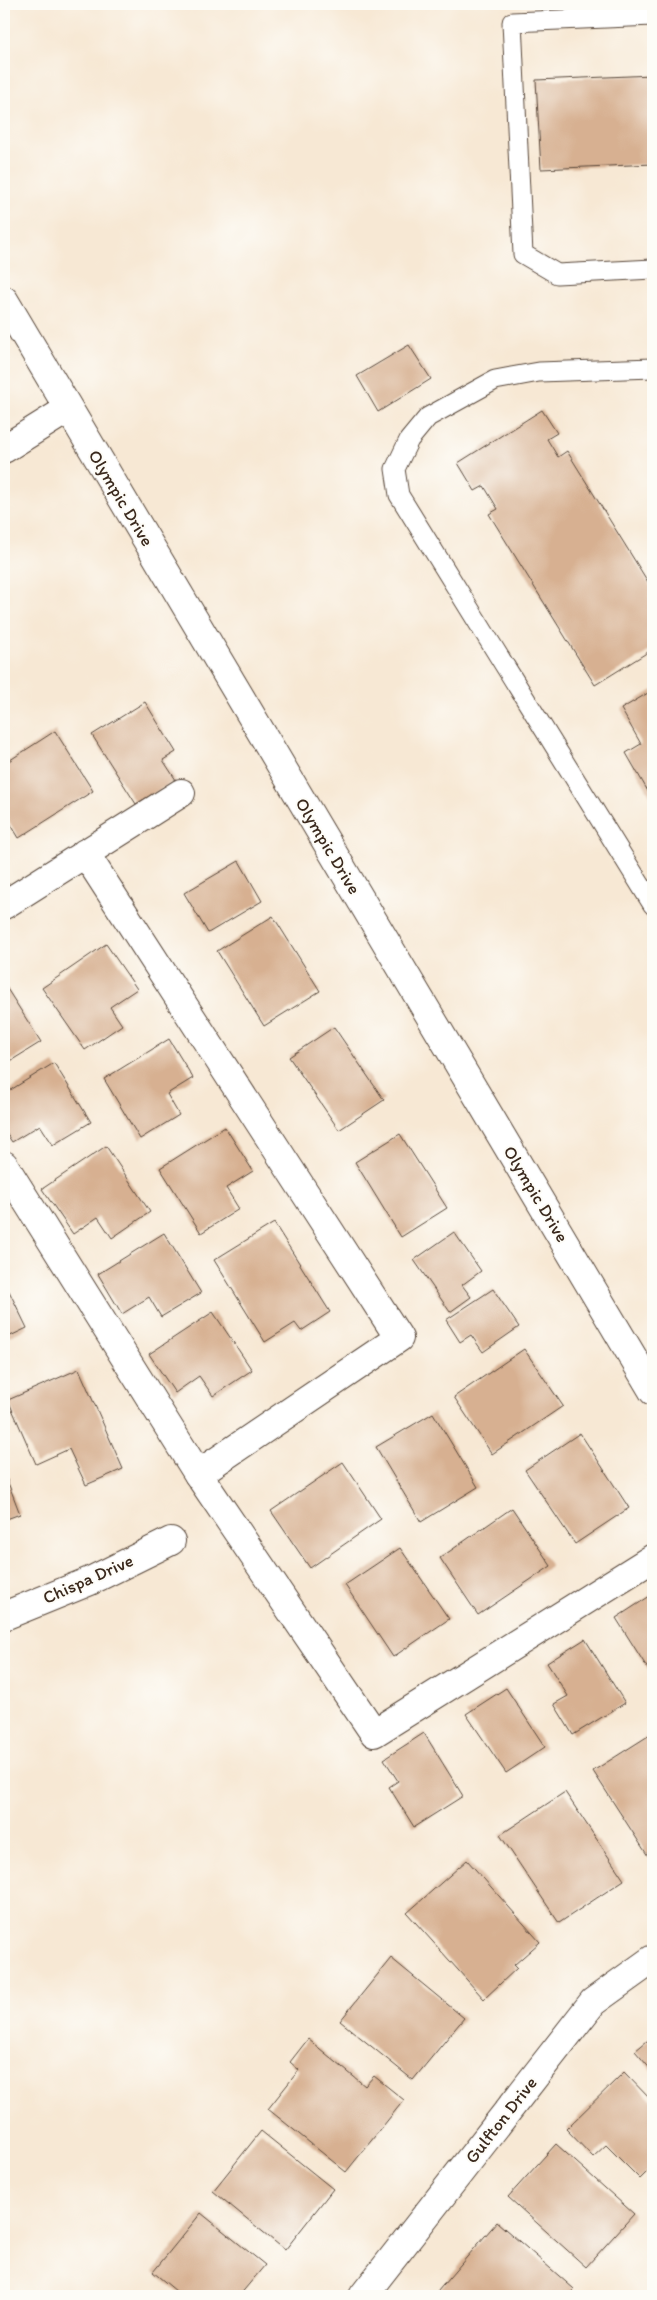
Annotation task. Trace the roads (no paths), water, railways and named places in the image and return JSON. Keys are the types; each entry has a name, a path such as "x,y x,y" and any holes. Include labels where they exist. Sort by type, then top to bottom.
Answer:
{"street":[{"name":"Olympic Drive","path":"4,300 653,1391"},
{"path":"4,450 68,409"},
{"path":"4,905 181,793"},
{"path":"85,853 399,1338 198,1474"},
{"path":"4,1166 198,1474 374,1733 653,1558"},
{"name":"Chispa Drive","path":"4,1616 90,1581 171,1541"},
{"name":"Gulfton Drive","path":"363,2296 593,2002 653,1959"}],"lane":[{"path":"653,16 512,22 523,254 557,274 653,269"},
{"path":"653,368 539,372 495,380 428,417 409,440 395,470 399,496 653,905"}]}
